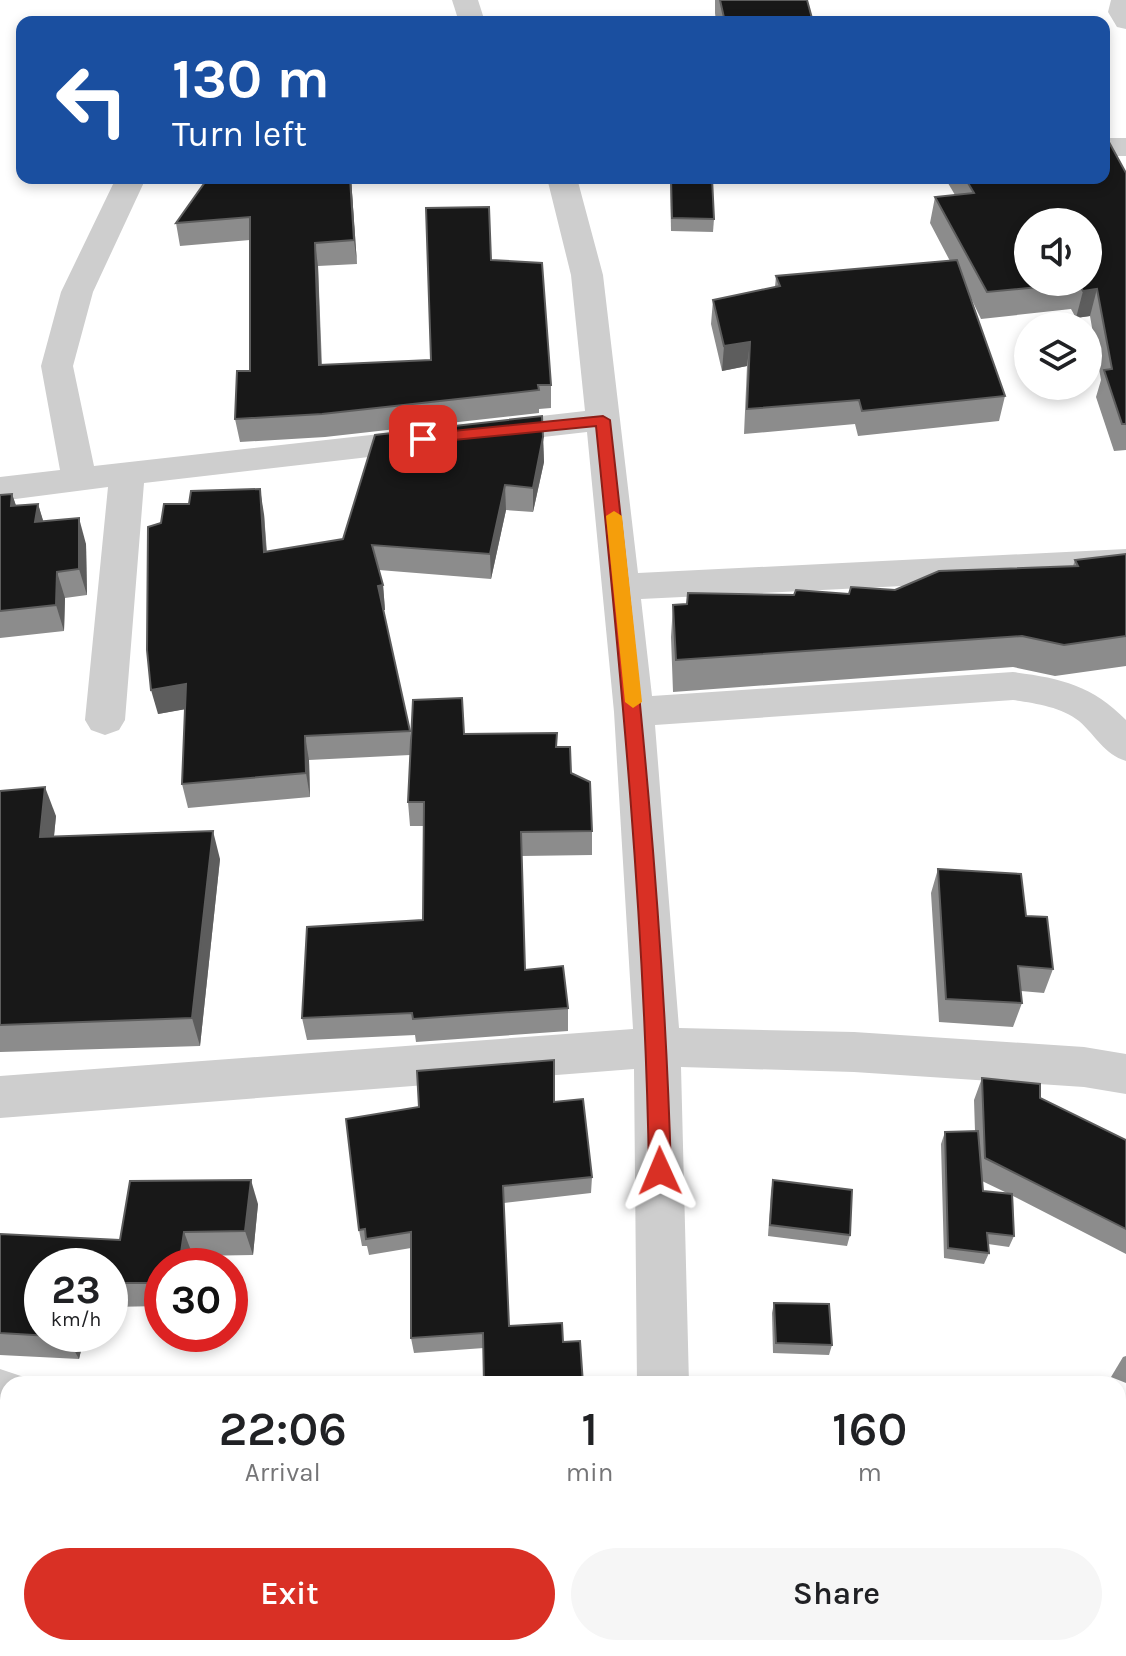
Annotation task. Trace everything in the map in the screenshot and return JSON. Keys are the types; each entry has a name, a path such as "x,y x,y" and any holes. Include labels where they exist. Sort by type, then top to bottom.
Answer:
{"street":[{"path":"1124,0 1121,12 1126,21"},
{"path":"79,479 57,366 77,292 128,184"},
{"path":"564,184 587,275 634,712 657,1047 663,1376"},
{"path":"0,489 127,472 603,420"},
{"path":"105,720 127,472"},
{"path":"622,587 1126,562"},
{"path":"634,712 1013,686 1048,691 1091,709 1126,746"},
{"path":"0,1097 657,1047 854,1052 1084,1067 1126,1074"}],"building":[{"path":"720,0 807,0 811,16 724,16"},
{"path":"1110,144 1126,173 1126,424 1122,424 1104,370 1112,369 1098,296 1102,296 1102,208 1014,208 1014,289 987,292 935,197 974,193 969,184 1110,184"},
{"path":"204,184 350,184 354,240 315,243 319,365 431,360 426,208 489,207 491,260 542,263 551,385 538,385 539,390 322,414 235,419 237,371 250,371 250,217 176,223"},
{"path":"671,184 712,184 714,219 672,218"},
{"path":"957,260 1005,396 862,411 859,400 747,409 750,342 724,346 713,300 780,286 776,276"},
{"path":"542,416 543,437 533,488 505,485 490,554 372,545 383,585 378,586 410,731 305,736 306,773 182,784 186,684 151,690 147,650 148,527 161,523 164,504 189,504 191,491 260,489 264,552 343,539 375,435"},
{"path":"12,494 11,506 38,504 35,522 79,518 79,569 57,572 56,605 0,611 0,495"},
{"path":"1126,554 1126,636 1064,645 1022,636 676,660 673,605 687,604 688,593 794,595 796,590 849,594 851,587 895,590 939,571 1078,566 1075,560"},
{"path":"462,698 464,734 557,733 556,747 570,747 571,773 590,782 592,831 521,832 525,970 563,966 568,1008 413,1019 412,1013 302,1018 307,927 423,920 424,802 408,802 413,700"},
{"path":"45,787 40,837 213,831 192,1018 0,1025 0,791"},
{"path":"938,869 1021,874 1026,916 1047,917 1053,969 1018,966 1022,1003 946,999"},
{"path":"554,1060 554,1102 583,1099 592,1177 503,1186 509,1326 562,1323 563,1342 580,1341 582,1376 484,1376 483,1333 411,1338 411,1232 366,1239 365,1229 359,1230 346,1119 419,1107 417,1071"},
{"path":"982,1078 1040,1084 1040,1098 1126,1140 1126,1229 985,1158"},
{"path":"978,1131 983,1191 1012,1194 1014,1236 987,1233 989,1253 948,1248 945,1132"},
{"path":"251,1180 245,1231 184,1232 182,1248 144,1248 144,1283 128,1283 128,1248 24,1248 24,1334 0,1333 0,1234 120,1240 130,1181"},
{"path":"773,1180 852,1190 850,1235 770,1225"},
{"path":"774,1303 829,1304 832,1345 776,1343"}],"slow traffic":[{"path":"614,516 633,702"}],"route":[{"path":"423,439 603,420 634,712 657,1047 660,1171"}]}
